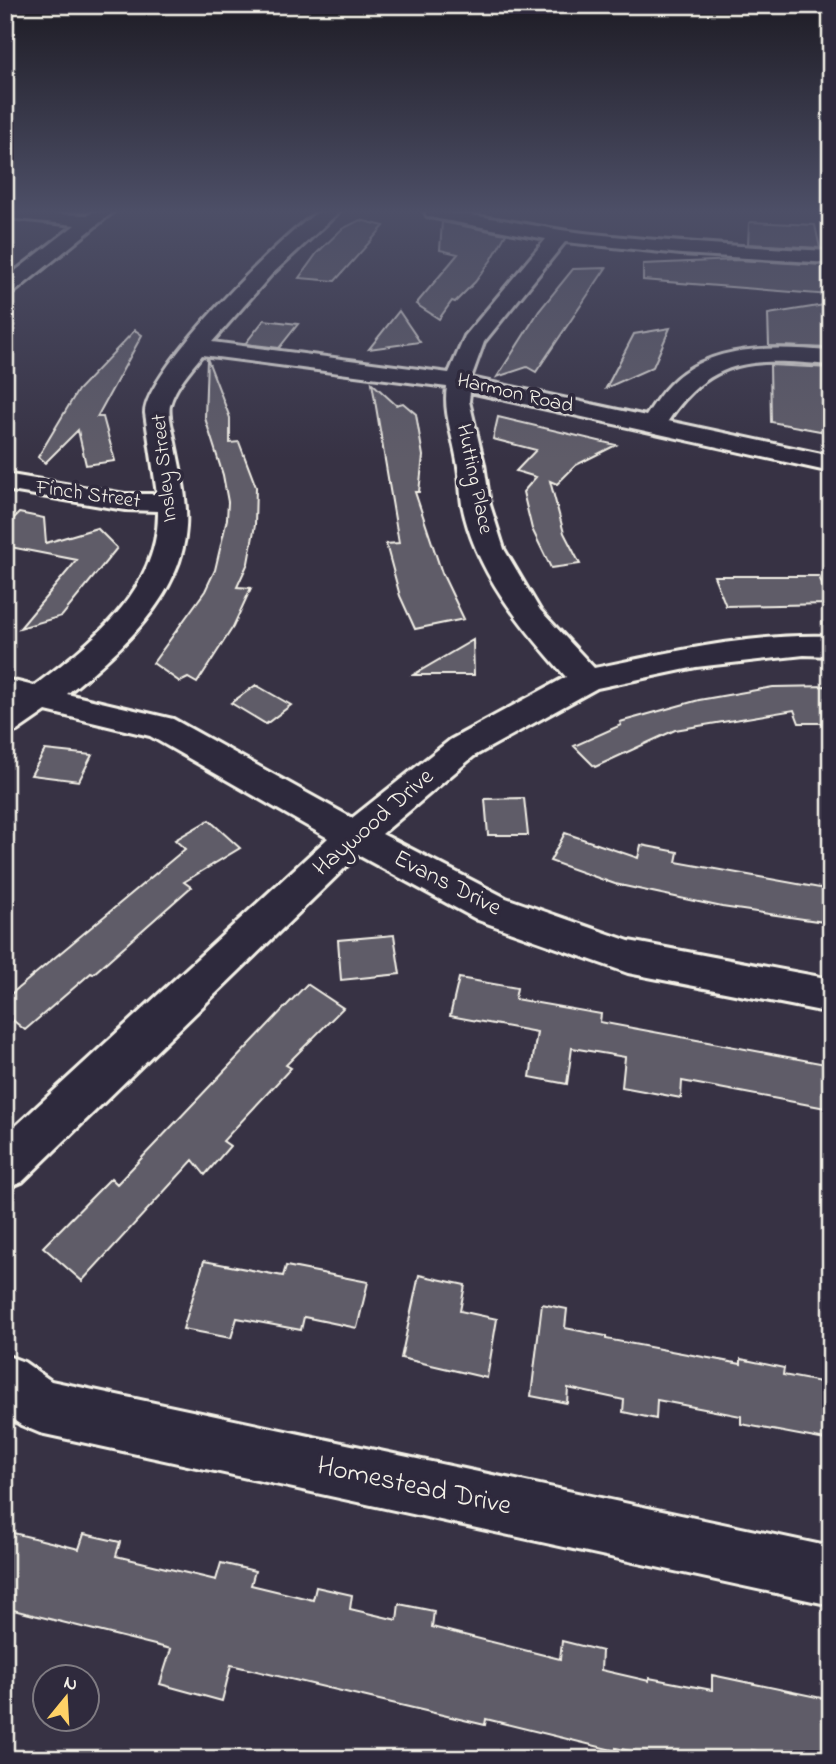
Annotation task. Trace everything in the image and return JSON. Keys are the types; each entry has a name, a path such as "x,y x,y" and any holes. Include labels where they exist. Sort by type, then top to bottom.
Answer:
{"street":[{"name":"Insley Street","path":"5,723 43,698 121,628 154,584 172,536 158,406 172,377 195,347 243,294"},
{"name":"Hutting Place","path":"511,294 473,341 458,382 457,401 471,464 476,505 490,549 528,614 587,680"},
{"name":"Harmon Road","path":"195,347 458,382 831,464"},
{"path":"652,425 679,388 695,375 717,364 774,353 831,358"},
{"name":"Finch Street","path":"5,482 125,502 170,503"},
{"name":"Haywood Drive","path":"5,1167 354,836 463,748 587,680 696,657 804,645 831,646"},
{"name":"Evans Drive","path":"5,690 161,727 354,836 492,909 628,957 831,996"},
{"name":"Homestead Drive","path":"5,1381 40,1406 831,1576"}],"building":[{"path":"424,294 463,294 455,302 452,301 439,319 416,304"},
{"path":"553,294 588,294 536,372 527,367 497,377"},
{"path":"831,304 831,348 769,346 768,314"},
{"path":"399,311 420,342 369,349"},
{"path":"264,320 298,324 279,348 245,344"},
{"path":"670,328 653,367 606,388 634,334"},
{"path":"135,330 142,335 97,417 103,417 115,461 86,465 78,430 45,463 38,457 78,390"},
{"path":"207,358 230,418 230,443 239,442 256,487 255,525 248,563 237,587 251,588 233,627 197,683 188,678 180,682 153,663 205,591 215,570 227,519 228,502 223,475 205,418"},
{"path":"770,365 831,368 831,433 771,422"},
{"path":"372,383 396,405 403,403 416,414 423,456 419,492 415,492 442,573 464,619 415,629 400,596 386,544 399,543"},
{"path":"498,417 616,445 576,465 557,484 550,481 564,533 580,564 551,568 532,529 523,492 536,477 516,471 536,450 493,439"},
{"path":"19,513 44,518 46,543 97,528 117,548 62,616 20,628 77,560 5,546 5,527"},
{"path":"714,576 819,576 829,604 726,606"},
{"path":"473,640 474,675 413,675"},
{"path":"256,685 291,705 266,724 231,703"},
{"path":"831,686 831,723 799,723 794,710 675,730 595,767 574,746 621,725 620,722 699,700 773,687"},
{"path":"45,750 92,755 79,781 31,775"},
{"path":"524,798 528,835 488,835 485,799"},
{"path":"209,820 240,848 184,882 191,887 25,1030 5,1014 5,999 185,849 175,840"},
{"path":"565,833 638,858 641,845 678,852 676,862 831,890 831,923 722,907 615,884 550,861"},
{"path":"394,935 400,974 341,980 338,940"},
{"path":"459,978 517,988 515,999 601,1014 600,1022 831,1065 831,1109 682,1081 681,1098 622,1087 625,1057 572,1048 567,1084 530,1077 537,1032 450,1016"},
{"path":"307,984 343,1008 286,1065 291,1068 223,1141 230,1146 205,1175 193,1160 82,1281 43,1247 111,1178 117,1184"},
{"path":"204,1261 283,1276 286,1266 368,1282 357,1328 304,1317 301,1330 237,1318 231,1338 183,1329"},
{"path":"419,1275 465,1285 460,1311 497,1319 487,1378 401,1358"},
{"path":"542,1304 567,1309 565,1328 606,1336 606,1339 741,1364 741,1359 784,1368 783,1375 831,1384 831,1441 741,1424 741,1416 657,1400 656,1419 623,1412 624,1400 568,1388 567,1403 531,1396"},
{"path":"5,1531 79,1549 84,1534 120,1542 116,1556 216,1580 221,1563 255,1571 251,1585 313,1600 316,1587 352,1595 350,1609 397,1620 399,1604 434,1611 432,1627 560,1659 562,1641 602,1651 601,1670 649,1681 649,1678 712,1690 712,1675 831,1700 831,1759 799,1759 752,1750 752,1759 667,1759 616,1748 616,1751 486,1719 485,1725 231,1665 222,1701 160,1684 171,1649 5,1608"}]}
